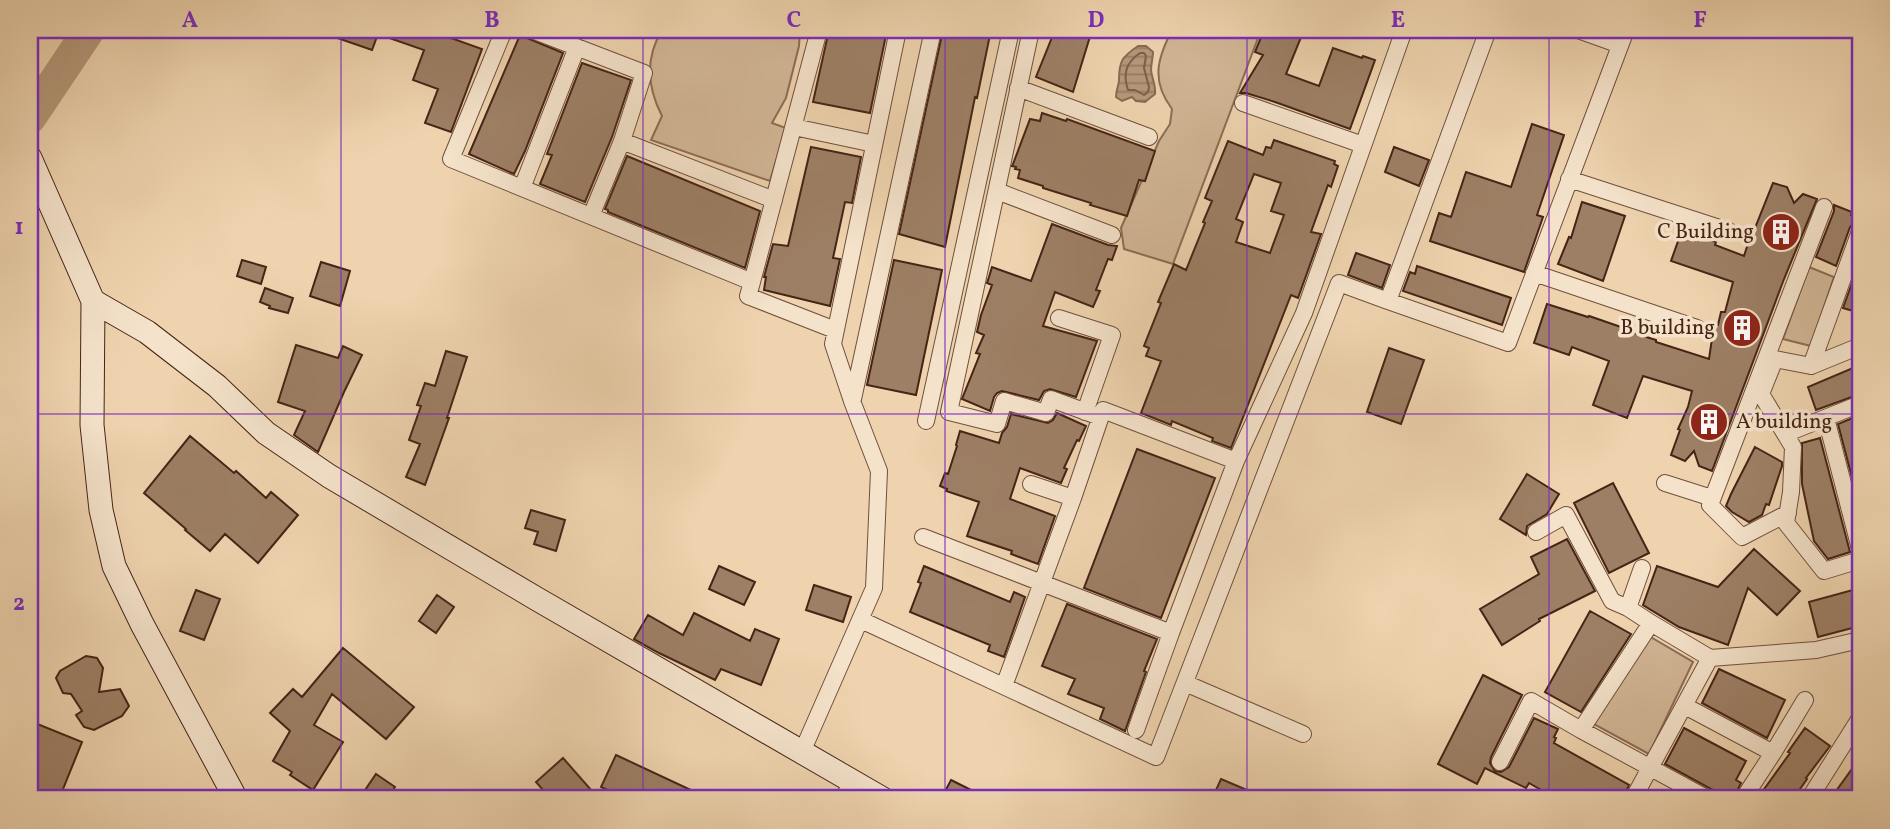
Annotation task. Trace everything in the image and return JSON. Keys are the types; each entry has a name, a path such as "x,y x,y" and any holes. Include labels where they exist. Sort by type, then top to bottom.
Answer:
{"main road":[{"path":"30,158 93,302 92,425 101,510 114,566 236,799"},
{"path":"93,302 147,332 217,386 266,433 329,476 802,752 847,790 883,799"}],"street":[{"path":"504,30 451,159 752,282"},
{"path":"532,30 644,73 622,141 591,216"},
{"path":"819,30 748,296 835,330"},
{"path":"802,752 874,588 879,471 833,344 898,30"},
{"path":"852,401 933,30"},
{"path":"926,421 1011,30"},
{"path":"1031,30 949,412 998,424 1004,401 1046,413 1051,400 1093,415 1103,410 1236,461"},
{"path":"1136,730 1236,461 1304,313 1404,30"},
{"path":"1388,301 1488,30"},
{"path":"861,620 1156,757 1339,282 1508,343 1623,37 1578,30"},
{"path":"522,188 577,47"},
{"path":"1018,89 1149,137"},
{"path":"1243,103 1363,145"},
{"path":"794,127 874,144"},
{"path":"622,141 774,200"},
{"path":"1569,179 1729,231"},
{"path":"996,191 1112,234"},
{"path":"1788,513 1742,537 1710,505 1824,207"},
{"path":"1811,366 1860,231"},
{"path":"1534,273 1697,328"},
{"path":"1004,686 1073,499 1112,335 1059,318"},
{"path":"1860,345 1811,366 1775,359 1761,394 1793,447 1791,492 1786,523 1824,571 1860,560"},
{"path":"1785,434 1860,404"},
{"path":"1826,418 1860,550"},
{"path":"1665,483 1712,498"},
{"path":"1031,484 1073,499"},
{"path":"1536,532 1566,515 1612,601 1710,658 1816,650 1860,640"},
{"path":"923,537 1171,633"},
{"path":"1628,608 1642,568"},
{"path":"1581,730 1651,622"},
{"path":"1633,799 1710,658"},
{"path":"1185,683 1303,734"},
{"path":"1742,799 1805,700"},
{"path":"1500,762 1531,701 1708,799"},
{"path":"1685,706 1773,753"},
{"path":"1809,799 1860,718"}],"shaded area":[{"path":"662,30 800,30 799,46 786,98 772,123 786,128 770,181 651,140 662,116 653,94 650,73 653,51"},
{"path":"1172,30 1261,30 1173,264 1124,249 1121,228 1159,141 1170,124 1172,109 1161,89 1158,70"},
{"path":"1809,267 1834,277 1811,346 1783,339"},
{"path":"1649,636 1693,662 1649,754 1590,722"}],"water":[{"path":"1138,46 1146,46 1153,52 1151,70 1155,94 1145,102 1136,101 1132,97 1122,101 1116,97 1121,64"}],"building":[{"path":"320,30 451,30 448,37 482,49 451,132 425,123 438,89 413,80 424,50 378,34 372,50"},
{"path":"829,30 887,30 870,113 813,102"},
{"path":"943,30 991,30 945,247 899,234"},
{"path":"1055,30 1092,30 1073,92 1036,77"},
{"path":"1264,30 1304,30 1286,74 1319,86 1333,48 1375,60 1350,129 1275,102 1240,93 1263,55 1255,52"},
{"path":"520,35 563,53 514,174 469,154"},
{"path":"582,63 631,80 612,137 585,202 540,184 552,155 547,154"},
{"path":"1042,113 1066,121 1067,119 1155,151 1145,181 1139,180 1127,216 1018,178 1020,170 1012,166 1030,119 1040,121"},
{"path":"1532,124 1564,135 1537,215 1543,217 1524,272 1430,241 1439,213 1451,217 1466,172 1511,187"},
{"path":"1274,140 1335,161 1334,164 1338,166 1311,232 1321,234 1298,298 1291,295 1231,448 1172,421 1171,425 1141,413 1161,361 1146,356 1149,348 1144,346 1174,264 1186,270 1212,201 1205,198 1228,141 1263,155 1266,147 1271,148","holes":["1254,174 1281,183 1271,211 1284,215 1270,253 1236,242 1243,222 1236,219"]},
{"path":"811,147 861,157 852,203 845,202 833,258 840,259 830,306 764,290 764,277 773,244 788,246"},
{"path":"1394,147 1429,160 1419,186 1385,172"},
{"path":"627,156 760,211 745,268 608,212 605,209"},
{"path":"1773,183 1787,187 1794,203 1803,194 1817,199 1712,471 1699,466 1694,451 1685,461 1671,455 1692,391 1643,376 1627,418 1593,405 1609,361 1572,347 1569,355 1534,343 1547,304 1589,316 1709,359 1714,325 1718,325 1721,312 1725,312 1733,282 1671,261 1682,230 1744,256"},
{"path":"1582,202 1625,216 1603,281 1558,264 1569,237 1571,238"},
{"path":"1834,205 1852,212 1851,215 1859,219 1850,227 1836,266 1816,257"},
{"path":"1052,224 1117,246 1112,260 1108,259 1096,290 1100,291 1093,307 1055,292 1043,326 1097,341 1076,397 1050,389 1044,391 1039,400 1002,391 994,397 990,411 962,399 980,354 976,353 984,335 977,332 992,285 987,283 992,267 1031,281"},
{"path":"1356,253 1390,265 1382,288 1348,275"},
{"path":"242,260 266,267 261,284 237,276"},
{"path":"894,260 942,270 916,395 867,385"},
{"path":"1860,261 1860,313 1843,308"},
{"path":"321,262 350,271 340,306 310,296"},
{"path":"1417,266 1511,298 1502,325 1403,291 1410,272 1415,274"},
{"path":"265,288 293,298 288,313 269,308 270,306 260,302"},
{"path":"296,345 338,358 343,346 362,355 318,452 294,435 305,411 278,402"},
{"path":"1389,348 1424,360 1401,424 1367,412"},
{"path":"446,351 467,357 425,485 406,477 420,444 409,440 421,406 417,405 425,383 435,386"},
{"path":"1860,365 1860,394 1816,410 1808,387"},
{"path":"1057,413 1086,426 1064,468 1067,469 1061,483 1020,468 1010,499 1055,516 1038,564 1011,554 1012,551 967,536 979,502 946,491 947,489 940,486 945,473 948,474 960,431 999,443 1011,414 1048,423"},
{"path":"1860,415 1860,508 1838,424"},
{"path":"190,436 266,498 271,492 298,515 258,563 225,534 210,551 144,493"},
{"path":"1820,438 1850,552 1828,559 1814,541 1802,484 1802,443"},
{"path":"1755,447 1782,462 1782,466 1769,505 1766,504 1762,515 1749,522 1726,506"},
{"path":"1137,449 1215,478 1161,618 1084,588"},
{"path":"1527,474 1559,494 1547,514 1527,526 1526,535 1500,519"},
{"path":"1613,483 1649,553 1609,573 1574,503"},
{"path":"531,510 565,520 556,551 534,544 538,532 525,528"},
{"path":"1567,539 1595,591 1539,619 1540,621 1502,645 1480,609 1539,574 1531,557"},
{"path":"1754,549 1800,591 1777,615 1748,588 1728,645 1679,627 1643,605 1657,566 1718,587"},
{"path":"719,566 755,582 744,605 709,589"},
{"path":"924,566 1010,602 1014,592 1025,597 1004,657 988,651 990,645 910,612"},
{"path":"814,585 851,597 843,622 806,610"},
{"path":"1860,588 1860,626 1818,637 1809,602"},
{"path":"196,590 220,599 204,640 180,631"},
{"path":"437,595 454,607 436,633 419,621"},
{"path":"1067,604 1157,639 1125,731 1100,719 1104,708 1068,694 1075,679 1042,666"},
{"path":"1590,611 1631,634 1581,712 1545,692"},
{"path":"694,613 750,641 755,629 779,639 761,685 721,669 715,680 634,639 648,615 683,635"},
{"path":"343,648 414,707 386,739 332,694 314,725 343,742 313,790 290,775 292,772 273,761 290,731 270,713 293,689 302,697"},
{"path":"86,656 97,658 103,668 99,692 120,689 129,706 122,716 94,730 84,727 76,715 82,711 71,694 63,693 56,678 60,671"},
{"path":"1719,669 1785,700 1767,738 1702,703"},
{"path":"1483,675 1522,695 1491,757 1490,763 1495,771 1501,772 1509,767 1534,718 1558,729 1554,743 1629,785 1623,799 1557,799 1529,783 1526,788 1485,768 1477,784 1438,764"},
{"path":"30,721 82,742 59,799 40,799 30,795"},
{"path":"1684,728 1746,761 1736,780 1741,783 1733,799 1720,799 1713,790 1665,764"},
{"path":"1805,728 1830,746 1793,799 1757,799 1790,753 1788,752"},
{"path":"616,755 710,799 627,799 601,787"},
{"path":"563,758 599,799 551,799 536,782"},
{"path":"1852,769 1860,775 1860,799 1847,799 1836,791"},
{"path":"376,774 395,787 387,799 359,799"},
{"path":"1221,779 1268,799 1212,799"},
{"path":"951,780 989,799 941,799"}],"waterway":[{"path":"30,118 89,30"}],"place":[{"name":"C Building","path":"1781,232"},
{"name":"B building","path":"1742,328"},
{"name":"A building","path":"1709,422"}]}
